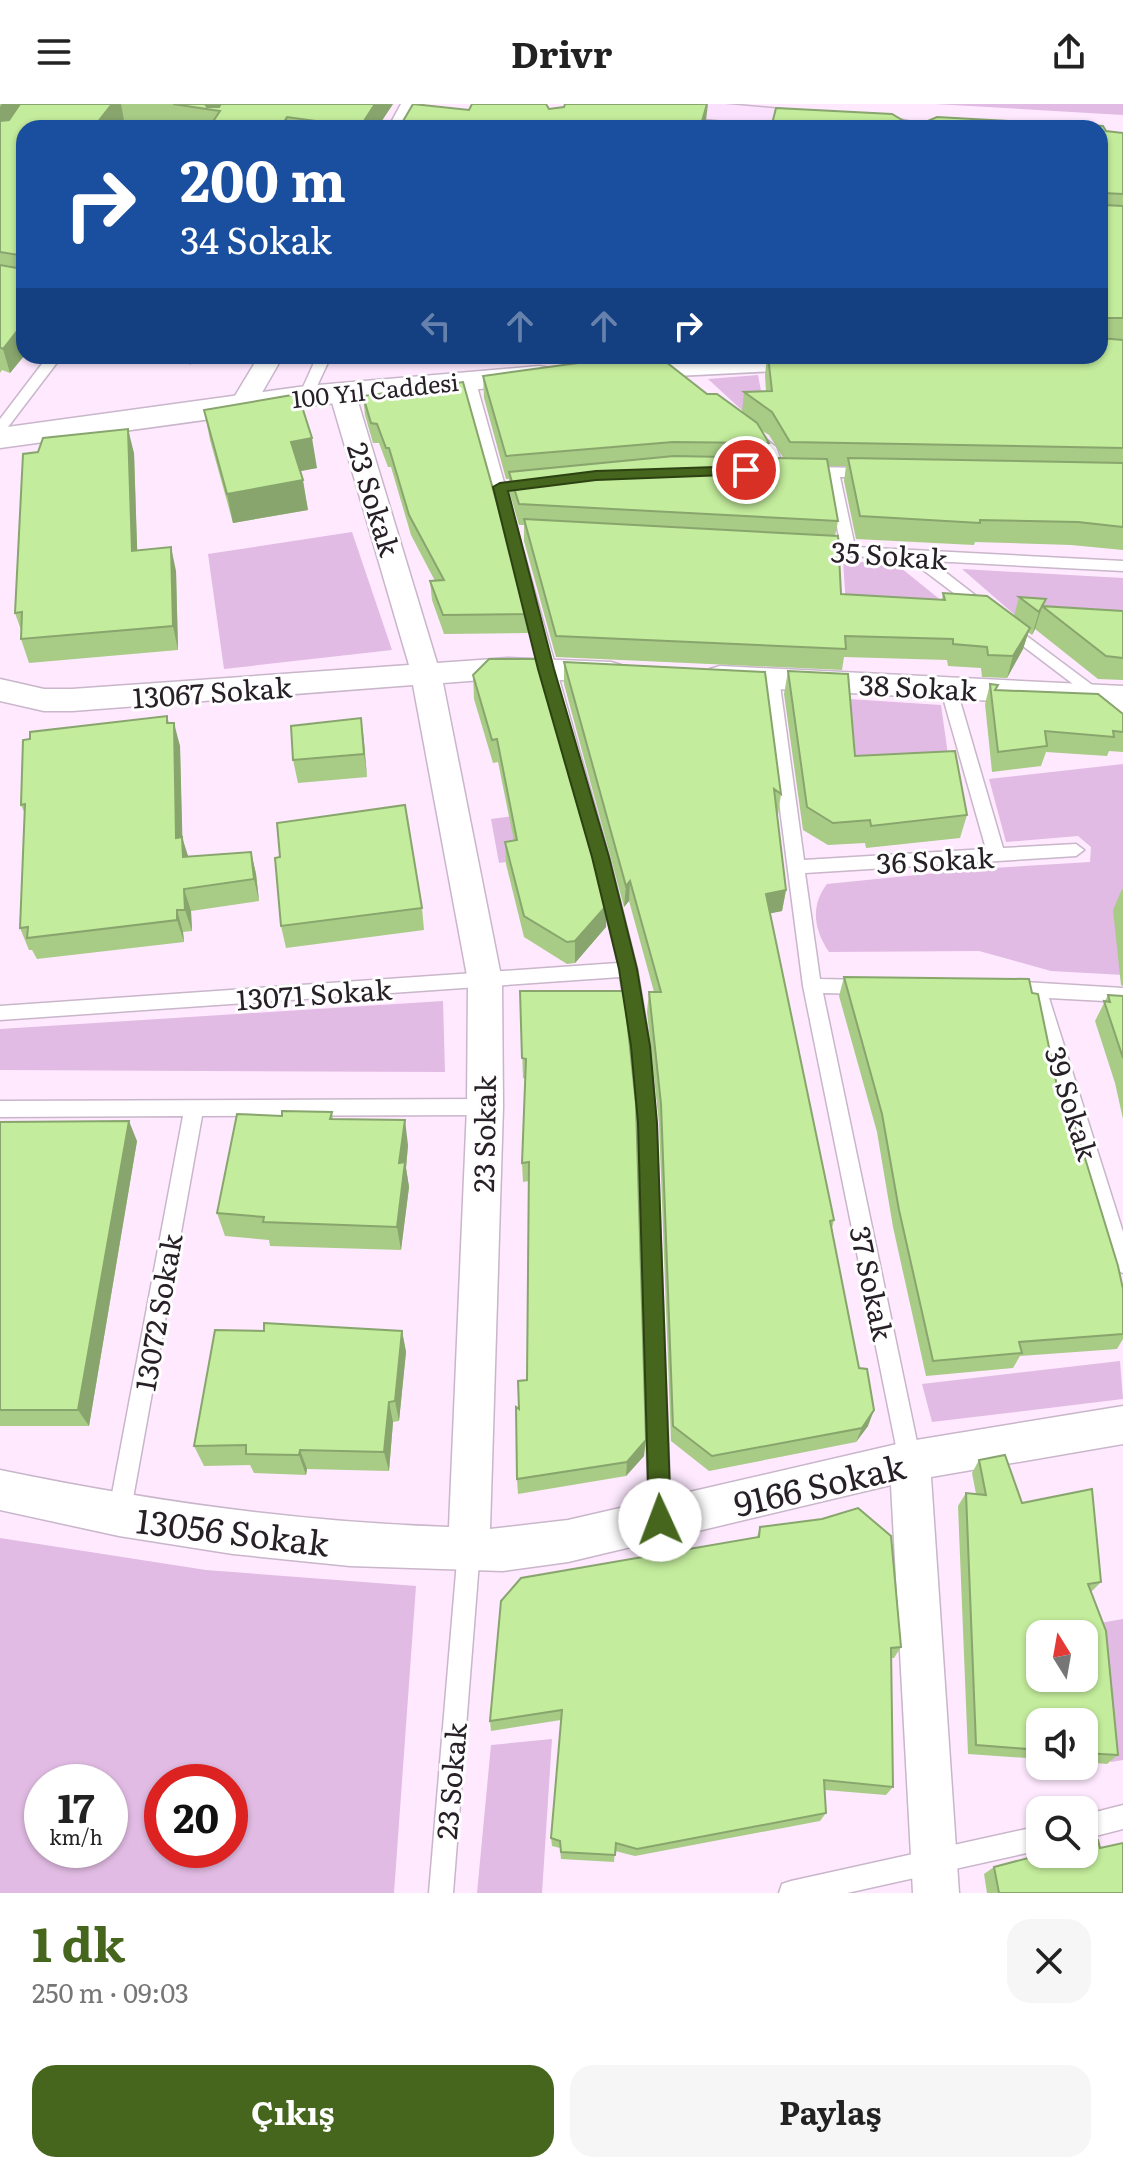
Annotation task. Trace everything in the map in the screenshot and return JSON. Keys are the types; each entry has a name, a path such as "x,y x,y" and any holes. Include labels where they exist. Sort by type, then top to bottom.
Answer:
{"main road":[{"path":"630,104 811,120"}],"street":[{"path":"243,404 266,364"},
{"name":"100 Yıl Caddesi","path":"0,438 306,396 468,379 764,364"},
{"name":"23 Sokak","path":"342,392 426,674 485,981 485,1107 469,1549"},
{"path":"426,674 546,669 636,673"},
{"name":"13067 Sokak","path":"0,690 44,700 72,700 426,674"},
{"name":"38 Sokak","path":"696,675 1110,696"},
{"name":"9166 Sokak","path":"469,1549 503,1550 568,1541 910,1461 1123,1425"},
{"name":"37 Sokak","path":"910,1461 935,1878"},
{"name":"13056 Sokak","path":"0,1490 119,1515 335,1544 469,1549"}],"lane":[{"path":"0,428 49,364"},
{"path":"306,396 320,364"},
{"path":"468,379 507,486 520,533 546,669 601,857 628,969 641,1046 647,1123 660,1520"},
{"path":"737,422 771,450 778,471"},
{"path":"762,471 878,473"},
{"path":"832,472 849,552"},
{"name":"35 Sokak","path":"803,549 1123,566"},
{"path":"916,557 1110,696 1123,716"},
{"name":"37 Sokak","path":"771,678 812,986 910,1461"},
{"path":"948,687 997,856"},
{"name":"36 Sokak","path":"794,867 1076,850"},
{"name":"13071 Sokak","path":"0,1013 628,969"},
{"path":"812,986 887,987"},
{"path":"992,988 1037,988 1123,995"},
{"name":"39 Sokak","path":"1037,988 1123,1264"},
{"path":"0,1109 485,1107"},
{"name":"13072 Sokak","path":"119,1515 194,1108"},
{"name":"23 Sokak","path":"441,1893 469,1549"},
{"path":"1098,1823 1123,1817"},
{"path":"791,1893 935,1878 1026,1843"}],"shaded area":[{"path":"935,104 1123,104 1123,115"},
{"path":"758,375 765,412 745,413 708,379"},
{"path":"352,532 392,650 224,669 208,554"},
{"path":"843,561 896,564 953,610 846,604"},
{"path":"962,569 1123,578 1123,626 1016,616"},
{"path":"849,699 941,705 950,769 857,775"},
{"path":"1123,764 1123,975 1051,971 979,951 829,952 816,918 818,901 827,884 976,869 1090,862 1091,847 1078,836 1006,842 989,779"},
{"path":"569,809 579,852 499,863 491,819"},
{"path":"443,1001 445,1072 0,1070 0,1029"},
{"path":"1120,1361 1123,1399 932,1422 922,1384"},
{"path":"0,1538 206,1570 416,1586 394,1893 0,1893"},
{"path":"1123,1619 1123,1760 1111,1762 1100,1623"},
{"path":"552,1739 542,1893 477,1893 491,1745"}],"building":[{"path":"20,104 112,104 99,120 16,120 16,255 0,252 0,121 9,120"},
{"path":"173,104 219,107 221,104 375,104 365,120 287,117 285,120 214,120 220,111"},
{"path":"413,104 469,110 472,104 546,104 549,109 564,107 565,104 707,104 702,120 404,120"},
{"path":"776,108 892,114 902,120 773,120"},
{"path":"937,117 992,120 930,120"},
{"path":"1108,131 1123,133 1123,194 1108,193"},
{"path":"1108,205 1123,206 1123,318 1108,318"},
{"path":"0,265 16,268 16,332 3,349 0,347"},
{"path":"1108,339 1123,340 1123,448 790,442 772,412 744,392 772,391 769,364 1108,364"},
{"path":"571,364 669,364 707,394 717,394 757,423 769,443 673,442 506,456 483,376"},
{"path":"463,382 528,614 443,615 430,581 444,580 409,515 389,448 386,448 377,424 371,423 363,396"},
{"path":"298,394 312,438 291,442 303,480 227,494 204,410"},
{"path":"128,429 132,551 171,547 173,626 21,639 22,612 15,613 23,454 38,452 43,438"},
{"path":"674,456 827,459 838,521 519,504 509,472"},
{"path":"848,458 1123,463 1123,527 1078,522 980,520 980,523 860,516"},
{"path":"524,519 838,536 841,594 945,600 943,593 987,596 1030,628 1013,656 988,655 987,647 953,644 953,639 845,636 846,649 556,636"},
{"path":"1019,597 1046,599 1039,612"},
{"path":"1042,606 1123,611 1123,658 1106,656"},
{"path":"489,659 541,659 607,905 575,941 567,942 524,916 505,842 517,840 497,739 492,740 473,675"},
{"path":"564,662 765,672 781,794 774,789 786,890 766,894 834,1220 830,1221 859,1368 867,1369 874,1410 862,1428 712,1456 673,1426 661,1104 649,992 661,992 630,881 626,886"},
{"path":"788,671 848,674 855,756 955,751 967,815 871,826 870,820 833,823 807,807"},
{"path":"990,684 998,685 995,690 1098,694 1123,714 1123,732 1113,731 1114,737 1045,731 1047,746 998,752"},
{"path":"167,716 167,723 174,723 176,838 182,837 183,857 251,852 254,879 184,889 185,910 177,910 177,920 27,938 28,927 20,928 25,804 21,805 23,740 30,739 30,732"},
{"path":"361,718 364,754 293,760 291,726"},
{"path":"405,805 422,908 281,926 275,858 280,857 277,823"},
{"path":"844,977 1029,979 1032,993 1038,994 1057,1086 1077,1132 1118,1266 1123,1289 1123,1334 1019,1342 1022,1353 933,1361 899,1210 882,1114"},
{"path":"520,991 624,991 636,1104 646,1440 627,1462 517,1479 518,1381 527,1380 529,1162 522,1163 526,1059 522,1058"},
{"path":"1108,995 1123,996 1123,1058 1104,1001 1110,1002"},
{"path":"282,1111 332,1112 330,1119 405,1120 399,1163 405,1162 397,1227 263,1222 264,1217 217,1213 237,1114 282,1116"},
{"path":"129,1121 78,1410 0,1410 0,1122"},
{"path":"264,1323 402,1331 395,1401 389,1402 384,1452 300,1450 299,1455 246,1454 246,1445 194,1446 215,1330 264,1331"},
{"path":"1005,1455 1022,1503 1092,1489 1101,1582 1088,1584 1106,1631 1118,1755 1098,1754 1098,1708 1026,1708 1026,1749 976,1745 966,1493 986,1495 979,1460"},
{"path":"858,1508 891,1536 901,1647 891,1648 893,1787 824,1780 826,1813 637,1849 616,1843 615,1855 561,1852 560,1841 551,1838 562,1710 490,1721 501,1601 521,1578 759,1537 760,1527 822,1519"},
{"path":"1098,1840 1100,1848 1123,1843 1123,1893 999,1893 994,1867 1026,1859 1026,1868 1098,1868"}],"route":[{"path":"660,1520 647,1123 641,1046 628,969 601,857 546,669 500,487 596,475 746,470"}]}
